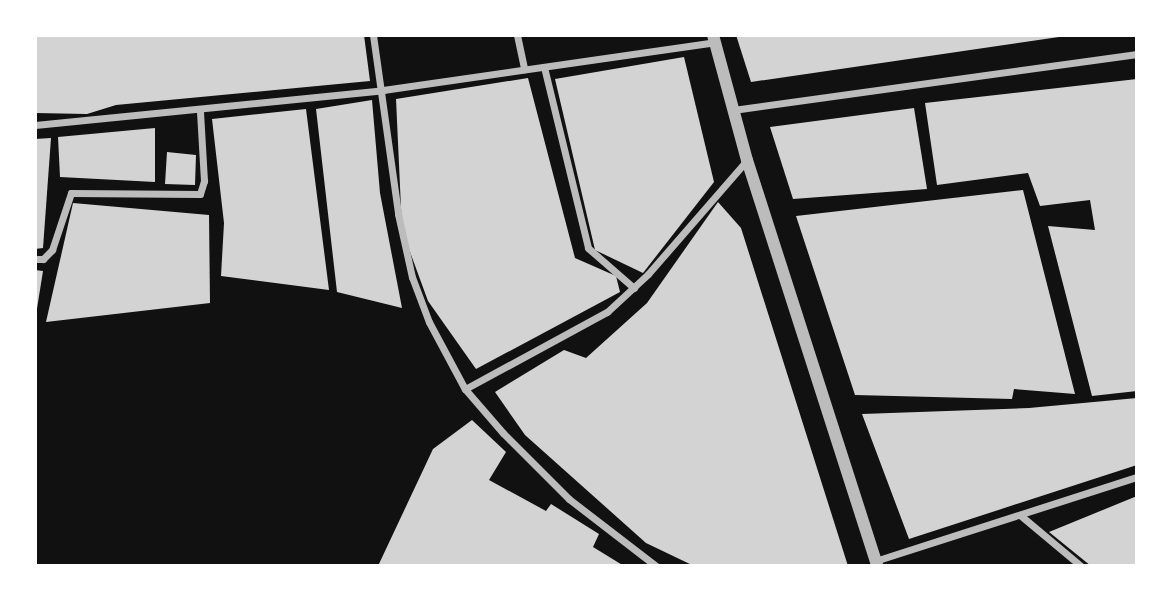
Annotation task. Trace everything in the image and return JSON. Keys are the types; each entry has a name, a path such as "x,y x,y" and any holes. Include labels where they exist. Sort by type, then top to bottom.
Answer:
{"street":[{"path":"373,35 383,90 398,214 412,276 429,322 466,389 569,499 656,566"},
{"path":"517,35 524,69"},
{"path":"35,125 200,111 383,90 544,67 714,38 747,160 876,563 1137,477"},
{"path":"733,110 1137,54"},
{"path":"544,67 589,248 634,288"},
{"path":"35,259 43,259 52,250 71,193 200,194 204,181 200,111"},
{"path":"466,389 607,312 634,288 747,160"},
{"path":"1020,515 1081,566"}],"building":[{"path":"35,35 364,35 370,81 116,105 87,114 35,113"},
{"path":"736,35 1059,35 1059,37 751,82"},
{"path":"684,57 714,182 643,273 595,250 555,79"},
{"path":"528,78 575,258 616,276 620,292 476,369 428,301 402,230 396,99"},
{"path":"1137,79 1137,391 1092,396 1048,226 1095,230 1090,200 1040,206 1028,173 937,185 925,103"},
{"path":"372,100 380,193 402,308 337,292 316,109"},
{"path":"914,108 927,189 793,199 770,127"},
{"path":"306,109 329,290 221,276 224,223 212,119"},
{"path":"155,128 155,182 60,177 58,137"},
{"path":"51,138 43,248 35,249 35,139"},
{"path":"167,152 196,155 195,185 165,184"},
{"path":"1023,190 1075,394 1014,389 1012,399 855,395 796,216"},
{"path":"718,202 741,228 848,566 694,566 646,543 525,435 495,392 564,350 586,358 647,303"},
{"path":"73,203 209,215 210,303 46,322"},
{"path":"35,270 43,271 36,315 35,315"},
{"path":"1137,398 1137,465 909,539 862,414 1029,408"},
{"path":"472,420 506,452 489,480 546,511 551,504 599,534 593,547 624,566 378,566 433,449"},
{"path":"1137,496 1137,566 1091,566 1049,532"}]}
